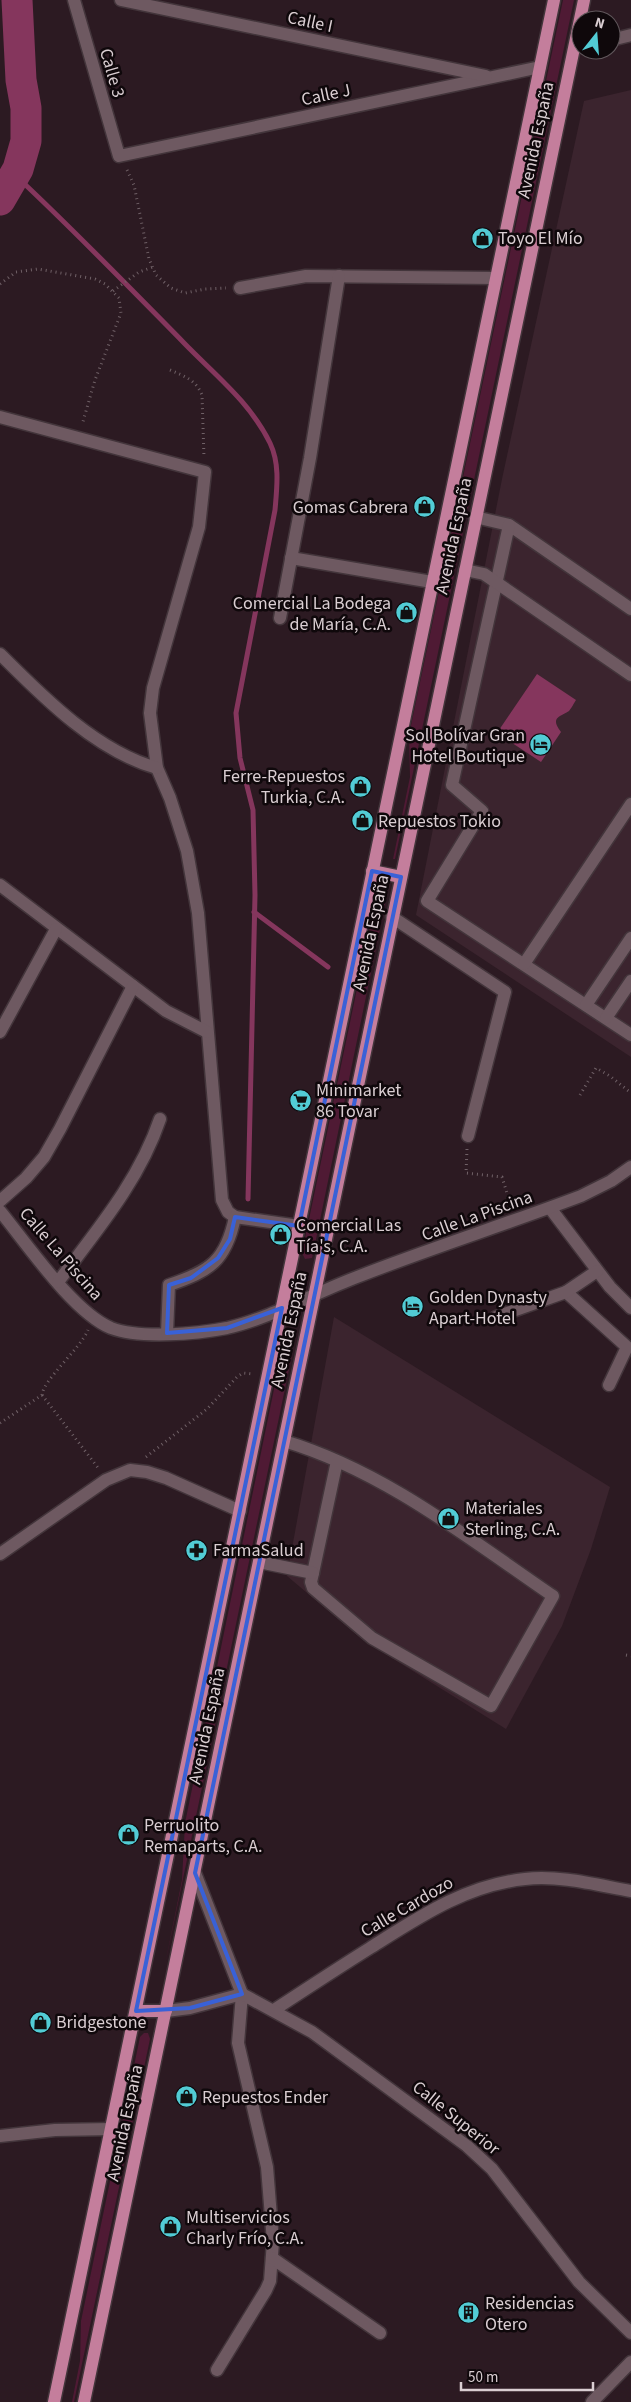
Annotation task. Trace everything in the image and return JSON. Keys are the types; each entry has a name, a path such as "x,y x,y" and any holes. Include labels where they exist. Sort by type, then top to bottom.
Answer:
{"main road":[{"name":"Avenida España","path":"54,2402 554,0"},
{"name":"Avenida España","path":"84,2402 392,917 574,60"},
{"path":"372,871 401,877"},
{"path":"136,2012 166,2011"}],"street":[{"name":"Calle 3","path":"74,0 119,156"},
{"name":"Calle I","path":"121,0 493,77"},
{"name":"Calle J","path":"119,156 540,66"},
{"path":"280,618 339,276"},
{"path":"240,288 290,278 339,276 496,278"},
{"path":"0,417 205,472 199,527 153,688 150,728 157,768 170,798 187,851 198,913 222,1200 228,1212 235,1217 299,1226"},
{"path":"476,517 509,525 631,609"},
{"path":"509,525 452,785 482,811 427,901 631,1035"},
{"path":"291,558 432,582"},
{"path":"465,570 484,574 631,675"},
{"path":"0,654 39,693 82,727 123,755 138,763 157,768"},
{"path":"524,964 631,804"},
{"path":"0,885 166,1011 207,1032"},
{"path":"392,917 505,992 468,1136"},
{"path":"0,1032 56,929"},
{"path":"586,1005 631,938"},
{"path":"606,1018 631,981"},
{"path":"0,1201 26,1178 48,1150 132,986"},
{"path":"58,1282 138,1172 154,1138 160,1119"},
{"name":"Calle La Piscina","path":"0,1211 73,1300 94,1318 110,1327 131,1334 167,1333 227,1328 249,1322 358,1276 550,1208 612,1181 631,1168"},
{"path":"550,1208 597,1271 631,1308"},
{"path":"167,1333 169,1285 191,1278 218,1258 226,1249 235,1217"},
{"path":"496,1317 566,1292 597,1271"},
{"path":"566,1292 627,1347 609,1386"},
{"path":"284,1441 310,1449 336,1461 413,1500 553,1596 491,1706 372,1638 313,1588 311,1582 336,1461"},
{"path":"0,1554 106,1480 130,1470 141,1470 166,1478 240,1511"},
{"path":"259,1562 313,1573"},
{"path":"194,1873 242,1994 238,2043 267,2167 273,2242 270,2281 217,2370"},
{"name":"Calle Cardozo","path":"274,2010 425,1914 460,1896 486,1886 525,1878 544,1878 631,1891"},
{"path":"166,2011 242,1994"},
{"name":"Calle Superior","path":"242,1994 274,2010 319,2038 467,2146 492,2169 579,2282 631,2333"},
{"path":"0,2136 55,2130 112,2128"},
{"path":"272,2258 380,2333"},
{"path":"592,2402 631,2362"}],"path":[{"path":"119,156 134,185 149,259 156,274 167,285 185,293 205,288 240,288"},
{"path":"113,291 139,272 153,266"},
{"path":"0,284 16,272 38,269 88,276 105,284 119,298 121,313 95,380 79,438"},
{"path":"170,370 192,380 202,395 205,472"},
{"path":"580,1095 596,1068 608,1074 631,1093"},
{"path":"468,1136 466,1173 502,1177 515,1220"},
{"path":"0,1423 42,1395 44,1387 79,1346 94,1318"},
{"path":"130,1470 207,1409 238,1377 248,1373 267,1378"},
{"path":"42,1395 106,1480"},
{"path":"626,1655 631,1656"}],"highlighted area":[{"path":"372,871 401,877 195,1873 242,1994 190,2008 136,2011 282,1308 227,1328 167,1333 169,1285 191,1278 218,1258 230,1239 235,1217 299,1226"}],"shaded area":[{"path":"563,0 574,0 395,859 393,859 410,777 409,735"},
{"name":"Sol Bolívar Gran Hotel Boutique","path":"631,90 631,1057 416,915 502,479 584,101"},
{"path":"537,674 576,700 569,711 557,719 556,724 561,732 541,762 497,733"},
{"path":"383,883 386,884 388,890 313,1254 312,1258 305,1259 302,1253 378,888"},
{"name":"Materiales Sterling, C.A.","path":"334,1317 610,1487 591,1549 562,1626 506,1729 363,1640 287,1576"},
{"path":"288,1349 292,1355 164,1970 182,1880 185,1823 281,1355"},
{"path":"144,2033 148,2033 150,2039 74,2402 72,2402 80,2361 81,2321 140,2037"}],"waterway":[{"path":"0,200 18,169 26,141 26,108 21,80 17,0"},
{"path":"15,175 242,402 262,428 270,443 275,459 277,476 275,510 236,713 240,758 253,810 255,895 248,1199"},
{"path":"254,912 328,967"}],"place":[{"name":"Toyo El Mío","path":"482,238"},
{"name":"Gomas Cabrera","path":"424,507"},
{"name":"Comercial La Bodega de María, C.A.","path":"407,613"},
{"name":"Sol Bolívar Gran Hotel Boutique","path":"541,745"},
{"name":"Ferre-Repuestos Turkia, C.A.","path":"361,786"},
{"name":"Repuestos Tokio","path":"362,821"},
{"name":"Minimarket 86 Tovar","path":"300,1100"},
{"name":"Comercial Las Tía's, C.A.","path":"280,1235"},
{"name":"Golden Dynasty Apart-Hotel","path":"413,1307"},
{"name":"Materiales Sterling, C.A.","path":"449,1518"},
{"name":"FarmaSalud","path":"197,1550"},
{"name":"Perruolito Remaparts, C.A.","path":"128,1835"},
{"name":"Bridgestone","path":"40,2022"},
{"name":"Repuestos Ender","path":"186,2097"},
{"name":"Multiservicios Charly Frío, C.A.","path":"170,2227"},
{"name":"Residencias Otero","path":"469,2313"}]}
